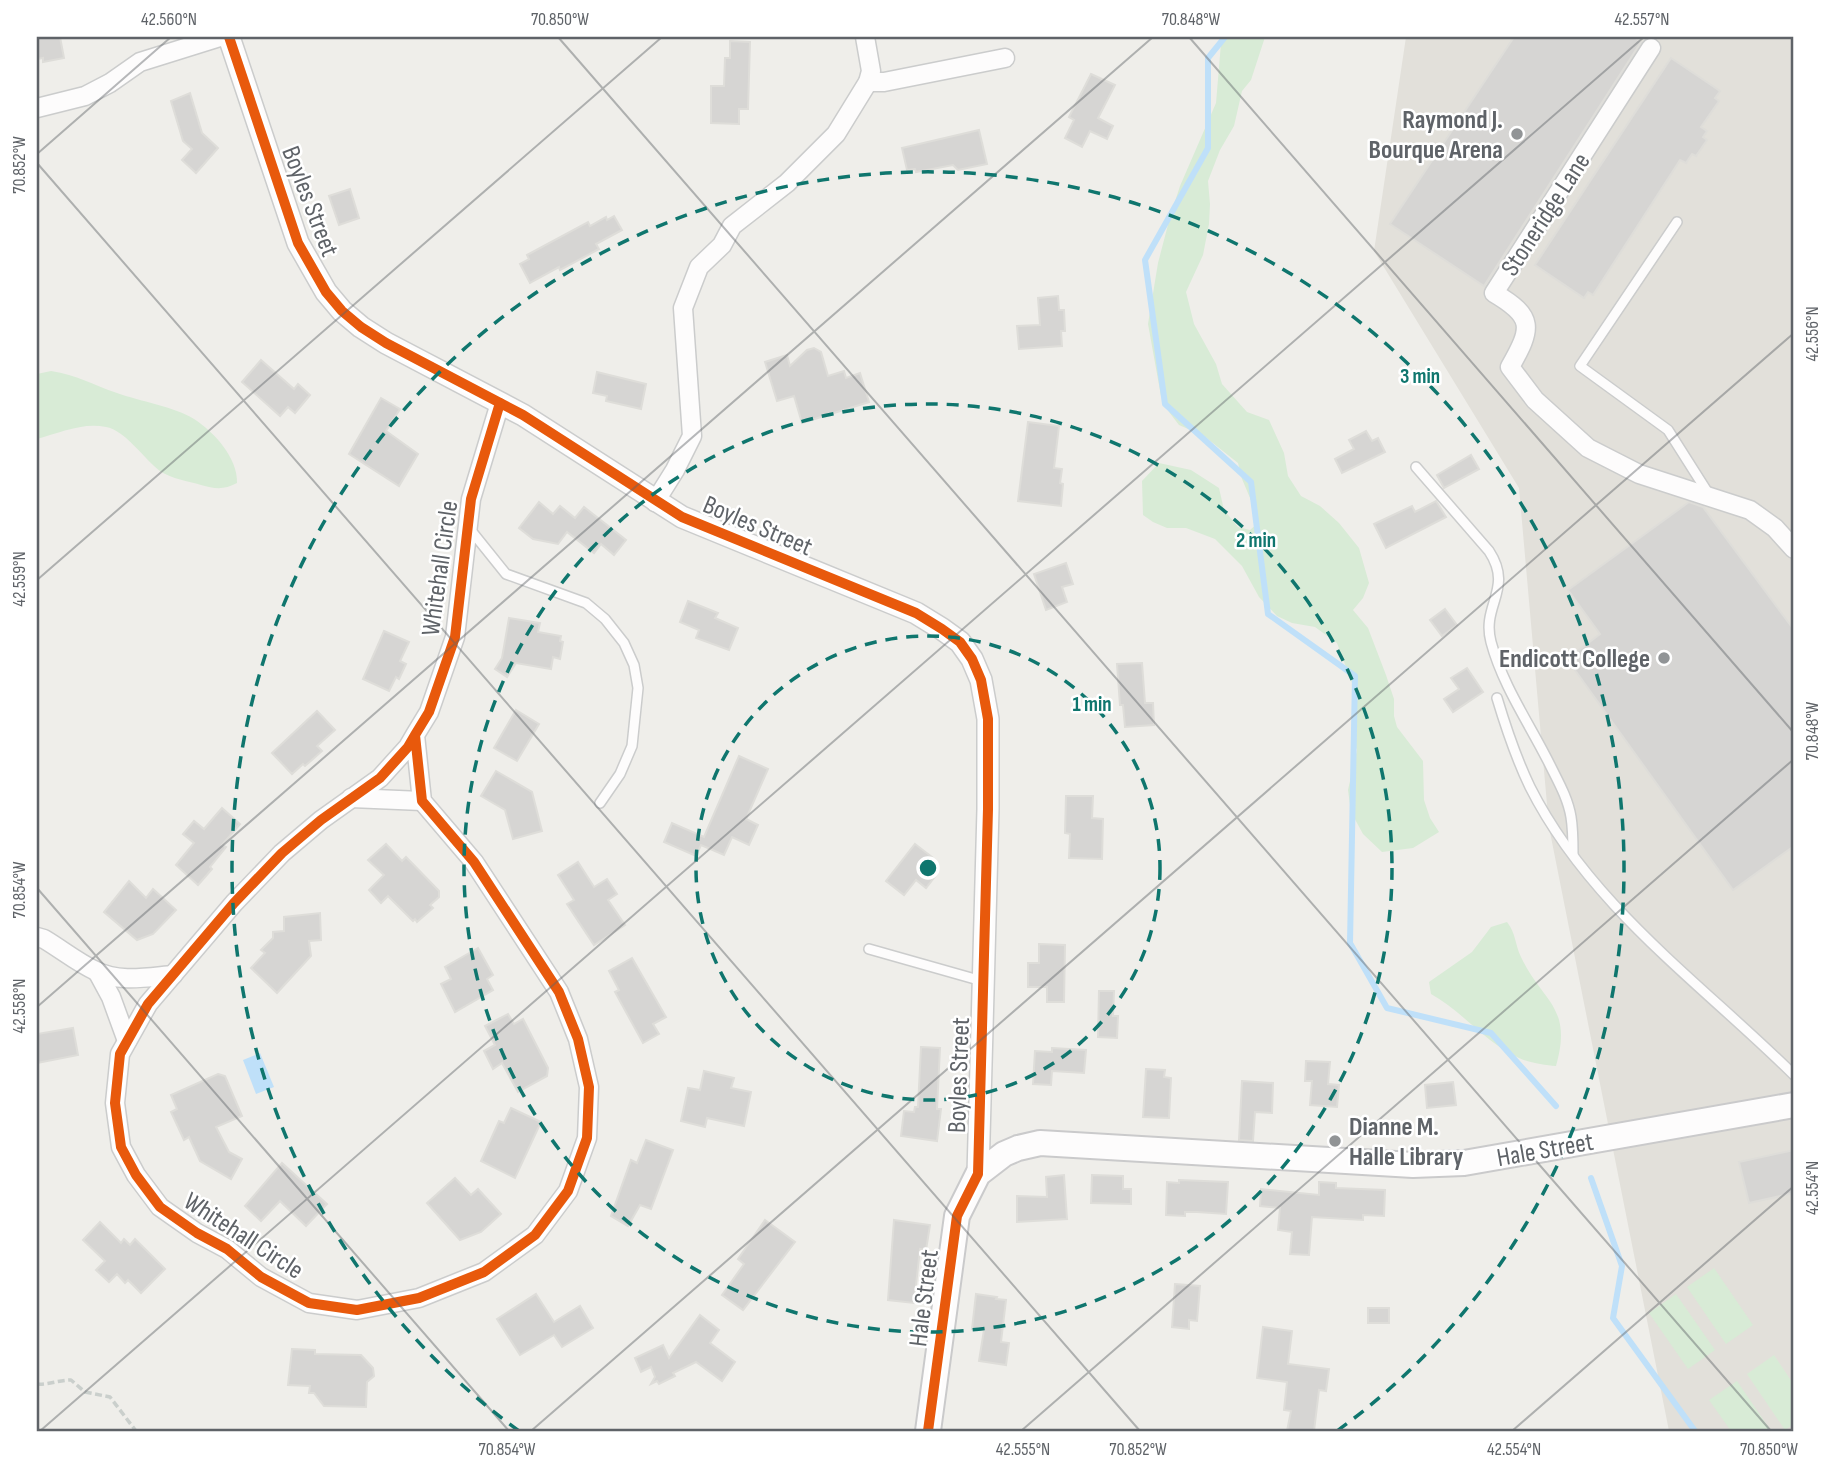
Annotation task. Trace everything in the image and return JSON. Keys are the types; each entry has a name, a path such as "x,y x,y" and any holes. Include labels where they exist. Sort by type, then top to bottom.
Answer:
{"main road":[{"name":"Hale Street","path":"928,1431 957,1216 978,1174 1004,1154 1018,1148 1040,1143 1413,1165 1464,1163 1794,1105"}],"street":[{"path":"37,108 85,96 140,62 220,37"},
{"name":"Boyles Street","path":"229,37 298,243 326,292 342,311 386,344 534,422 682,517 916,613 960,642 966,651 981,680 988,719 978,1174"},
{"path":"655,502 692,436 683,308 699,267 722,245 732,226 787,183 836,134 868,82 871,71 865,37"},
{"name":"Stoneridge Lane","path":"1651,48 1494,293 1522,313 1527,327 1521,347 1510,367 1535,400 1588,448 1639,474 1750,510 1775,528 1794,549"},
{"path":"868,82 884,82 1005,58"},
{"name":"Whitehall Circle","path":"422,800 474,862 559,992 578,1039 589,1087 587,1138 568,1191 535,1235 484,1272 419,1298 357,1310 309,1303 261,1277 228,1249 197,1233 160,1207 136,1175 121,1147 115,1103 120,1054 148,1004 234,903 282,853 380,778 415,736 429,712 455,637 471,499 500,403"},
{"path":"351,798 422,800 415,736"},
{"path":"37,937 98,973 120,977 173,975"},
{"path":"98,973 111,997 127,1041"}],"lane":[{"path":"1677,222 1580,366 1668,430 1711,498"},
{"path":"1416,467 1496,562 1500,572 1500,585 1489,624 1491,642 1511,694 1534,732 1564,792 1571,816 1573,856"},
{"path":"468,527 506,574 586,603 605,619 624,643 634,664 638,688 632,746 620,774 600,803"},
{"path":"1497,698 1507,733 1531,789 1573,856 1638,930 1794,1075"},
{"path":"869,949 984,981"}],"path":[{"path":"37,1384 71,1380 85,1392 110,1397 136,1431"}],"shaded area":[{"name":"Endicott College","path":"1406,37 1794,37 1794,1431 1669,1431 1549,827 1519,488 1374,251"}],"green space":[{"path":"1224,37 1265,37 1251,80 1242,91 1234,126 1220,150 1208,181 1209,224 1203,255 1186,292 1194,324 1216,364 1222,384 1247,412 1269,420 1284,453 1288,476 1301,496 1320,506 1339,523 1359,548 1369,583 1363,598 1353,610 1368,628 1386,675 1394,699 1397,727 1423,761 1424,800 1430,818 1439,832 1413,848 1382,852 1363,834 1351,812 1348,790 1357,750 1351,735 1354,720 1352,683 1337,643 1315,627 1292,623 1277,616 1259,597 1242,566 1215,539 1186,528 1167,528 1143,515 1142,481 1159,463 1191,470 1219,488 1224,510 1238,527 1250,530 1258,523 1238,463 1204,436 1179,425 1169,412 1161,396 1148,324 1158,263 1170,217 1180,186 1216,103 1221,43"},
{"path":"51,371 194,419 223,446 234,464 237,483 215,488 170,476 154,466 120,433 106,427 80,427 37,439 37,374"},
{"path":"1507,922 1521,957 1558,1017 1561,1030 1556,1066 1528,1061 1507,1052 1431,994 1429,982 1472,952 1491,927"},
{"path":"1714,1268 1753,1325 1726,1344 1687,1287"},
{"path":"1676,1294 1715,1350 1688,1369 1649,1313"},
{"path":"1774,1355 1794,1385 1794,1424 1785,1430 1747,1374"},
{"path":"1737,1381 1771,1431 1731,1431 1709,1400"}],"water":[{"path":"260,1053 274,1087 256,1094 243,1060"}],"building":[{"path":"37,37 60,37 64,58 43,62 43,58 37,59"},
{"name":"Raymond J. Bourque Arena","path":"1514,37 1634,37 1641,42 1484,286 1390,224"},
{"path":"730,41 750,42 748,109 739,109 739,124 711,123 711,86 724,86 725,58 730,58"},
{"path":"1671,58 1720,91 1715,98 1719,101 1701,127 1707,131 1703,137 1707,140 1696,156 1692,154 1686,163 1680,160 1593,295 1588,292 1584,298 1535,265"},
{"path":"1091,74 1115,85 1098,118 1113,126 1107,139 1090,131 1082,147 1065,138 1074,120 1069,117"},
{"path":"190,93 202,133 218,148 196,173 182,160 192,149 183,141 171,101"},
{"path":"979,130 987,164 958,170 953,165 916,172 915,169 907,170 902,148"},
{"path":"350,189 359,218 339,225 329,196"},
{"path":"614,216 622,230 596,244 599,249 530,283 520,264 529,259 527,255 588,222 590,226 606,217 607,220"},
{"path":"1058,296 1059,310 1064,310 1065,331 1061,331 1062,346 1019,349 1017,326 1040,325 1038,298"},
{"path":"814,348 821,352 828,376 844,371 846,378 860,373 869,402 802,423 794,396 777,401 765,362 787,355 790,366 807,350"},
{"path":"261,360 294,389 298,384 310,395 295,413 288,407 280,416 242,382"},
{"path":"597,372 646,384 641,409 606,401 607,396 593,393"},
{"path":"381,398 400,409 386,431 418,454 399,486 349,454"},
{"path":"1028,422 1059,426 1054,468 1062,469 1061,506 1018,501"},
{"path":"1366,431 1372,441 1378,438 1385,452 1342,473 1335,459 1354,449 1349,440"},
{"path":"1471,455 1479,469 1444,488 1437,475"},
{"path":"1436,501 1446,517 1386,548 1374,524 1412,506 1415,512"},
{"path":"539,502 553,514 560,506 575,518 584,507 626,540 614,555 601,544 594,553 567,532 558,544 533,539 519,528"},
{"path":"1689,502 1703,507 1794,630 1794,846 1733,890 1567,659 1600,634 1568,590"},
{"path":"1066,563 1073,584 1062,587 1067,602 1046,610 1034,574"},
{"path":"688,601 718,613 715,618 738,628 729,650 696,638 699,630 680,622"},
{"path":"1445,609 1457,625 1442,636 1430,620"},
{"path":"509,618 540,623 538,632 561,636 560,641 563,642 560,659 553,657 551,669 516,663 507,677 495,669 502,658"},
{"path":"384,631 409,642 400,661 406,664 389,691 363,679"},
{"path":"1142,663 1145,703 1153,703 1154,725 1125,727 1123,705 1120,705 1117,664"},
{"path":"1467,668 1483,692 1453,712 1444,699 1459,689 1451,678"},
{"path":"516,710 539,724 517,761 494,748"},
{"path":"317,711 335,730 317,746 322,751 292,774 272,753"},
{"path":"739,756 768,769 746,819 758,825 749,845 732,837 724,855 701,845 696,856 664,842 672,823 704,837"},
{"path":"496,771 532,792 542,831 513,839 505,810 481,796"},
{"path":"1066,796 1093,796 1092,818 1103,819 1102,859 1069,858 1070,834 1065,833"},
{"path":"222,808 240,824 222,845 226,847 198,885 176,865 194,843 183,834 194,821 204,829"},
{"path":"386,844 402,861 406,857 439,891 439,897 430,905 433,908 417,922 388,896 381,903 369,890 384,875 368,860"},
{"path":"915,844 932,857 928,861 933,865 930,868 937,874 926,888 916,880 904,895 886,881"},
{"path":"578,862 594,887 607,879 617,894 608,900 625,925 594,945 567,904 574,900 558,875"},
{"path":"129,881 146,898 153,889 176,910 153,934 137,940 104,912"},
{"path":"320,913 321,940 309,941 311,956 277,993 251,968 265,953 261,950 273,938 273,932 284,931 284,917"},
{"path":"1039,944 1065,945 1064,1002 1047,1002 1047,987 1028,987 1028,963 1039,963"},
{"path":"478,948 493,975 487,979 493,990 455,1012 441,984 451,979 445,967"},
{"path":"632,958 666,1017 653,1024 659,1034 643,1043 615,992 619,990 609,971"},
{"path":"1099,991 1114,991 1113,1016 1118,1016 1117,1038 1098,1037"},
{"path":"508,1014 514,1024 523,1019 548,1068 547,1076 518,1092 502,1063 493,1069 484,1051 495,1045 485,1026"},
{"path":"73,1028 78,1055 37,1063 37,1034"},
{"path":"921,1047 940,1048 937,1109 941,1109 937,1141 901,1136 904,1111 914,1112 915,1107 918,1107"},
{"path":"1052,1048 1086,1050 1084,1073 1052,1071 1051,1085 1033,1084 1035,1051 1052,1052"},
{"path":"1306,1061 1330,1062 1328,1084 1339,1085 1337,1107 1310,1105 1312,1081 1305,1081"},
{"path":"1146,1069 1165,1070 1164,1077 1171,1078 1169,1118 1143,1117"},
{"path":"704,1071 734,1078 731,1088 751,1092 744,1126 707,1118 705,1127 681,1121 688,1088 700,1090"},
{"path":"218,1074 225,1076 242,1116 216,1127 229,1152 242,1159 231,1179 200,1161 189,1137 184,1140 171,1112 177,1109 171,1095"},
{"path":"1242,1081 1273,1083 1272,1113 1255,1112 1253,1141 1239,1140"},
{"path":"1453,1082 1456,1105 1427,1108 1425,1085"},
{"path":"511,1108 541,1122 515,1178 481,1161 499,1121 504,1123"},
{"path":"646,1140 673,1150 651,1209 640,1205 628,1226 611,1216 631,1160 637,1163"},
{"path":"1794,1150 1794,1193 1749,1203 1739,1162"},
{"path":"282,1163 327,1204 306,1226 280,1201 261,1221 245,1206"},
{"path":"1064,1175 1067,1219 1017,1222 1017,1196 1047,1197 1046,1177"},
{"path":"1092,1175 1123,1176 1123,1189 1131,1189 1131,1204 1091,1203"},
{"path":"455,1178 471,1195 478,1189 501,1214 481,1232 460,1240 427,1203"},
{"path":"1179,1180 1228,1182 1226,1214 1185,1212 1185,1216 1166,1215 1167,1182 1179,1183"},
{"path":"1319,1182 1336,1183 1336,1188 1385,1190 1384,1216 1363,1215 1363,1220 1312,1217 1309,1255 1290,1254 1292,1232 1278,1230 1280,1208 1260,1206 1261,1189 1319,1195"},
{"path":"765,1220 795,1242 743,1310 722,1295 744,1264 738,1259"},
{"path":"894,1220 930,1225 926,1250 920,1249 914,1303 888,1300"},
{"path":"100,1222 121,1243 124,1239 130,1245 135,1239 165,1269 141,1293 128,1280 125,1283 117,1274 109,1282 96,1270 105,1261 83,1240"},
{"path":"1175,1284 1200,1286 1197,1321 1189,1320 1189,1329 1172,1327"},
{"path":"536,1294 554,1322 580,1306 593,1328 562,1347 554,1335 520,1355 497,1319"},
{"path":"976,1294 1006,1300 1001,1342 1009,1343 1006,1365 979,1361 984,1330 972,1329"},
{"path":"1368,1308 1389,1308 1389,1323 1368,1323"},
{"path":"700,1315 719,1330 710,1343 735,1362 722,1381 696,1362 673,1373 675,1376 659,1384 657,1381 651,1384 655,1377 651,1367 641,1372 635,1358 663,1345 669,1358"},
{"path":"1263,1327 1292,1331 1288,1364 1329,1369 1326,1391 1319,1390 1314,1431 1287,1431 1291,1411 1284,1410 1287,1382 1257,1378"},
{"path":"292,1349 315,1350 315,1354 361,1355 373,1368 374,1376 367,1382 366,1407 324,1406 314,1393 309,1393 310,1386 288,1385"}],"waterway":[{"path":"1225,37 1208,58 1208,148 1145,260 1165,404 1251,482 1268,614 1355,676 1350,943 1387,1008 1491,1033 1556,1106"},
{"path":"1591,1178 1622,1266 1613,1318 1695,1431"}],"cycle path":[{"path":"229,37 298,243 326,292 342,311 361,327 386,343 523,415 682,517 916,613 960,642 972,659 981,680 988,719 978,1174 957,1216 928,1431"},
{"path":"415,735 422,801 474,862 559,992 578,1039 589,1087 587,1138 568,1191 535,1235 484,1272 419,1298 357,1310 309,1303 261,1277 227,1249 197,1233 160,1207 136,1175 121,1147 115,1103 120,1054 148,1004 234,903 282,853 321,820 380,778 408,747 415,735 429,712 455,637 471,499 500,403"}],"place":[{"name":"Raymond J. Bourque Arena","path":"1517,134"},
{"name":"Endicott College","path":"1664,658"},
{"name":"Dianne M. Halle Library","path":"1335,1141"}]}
